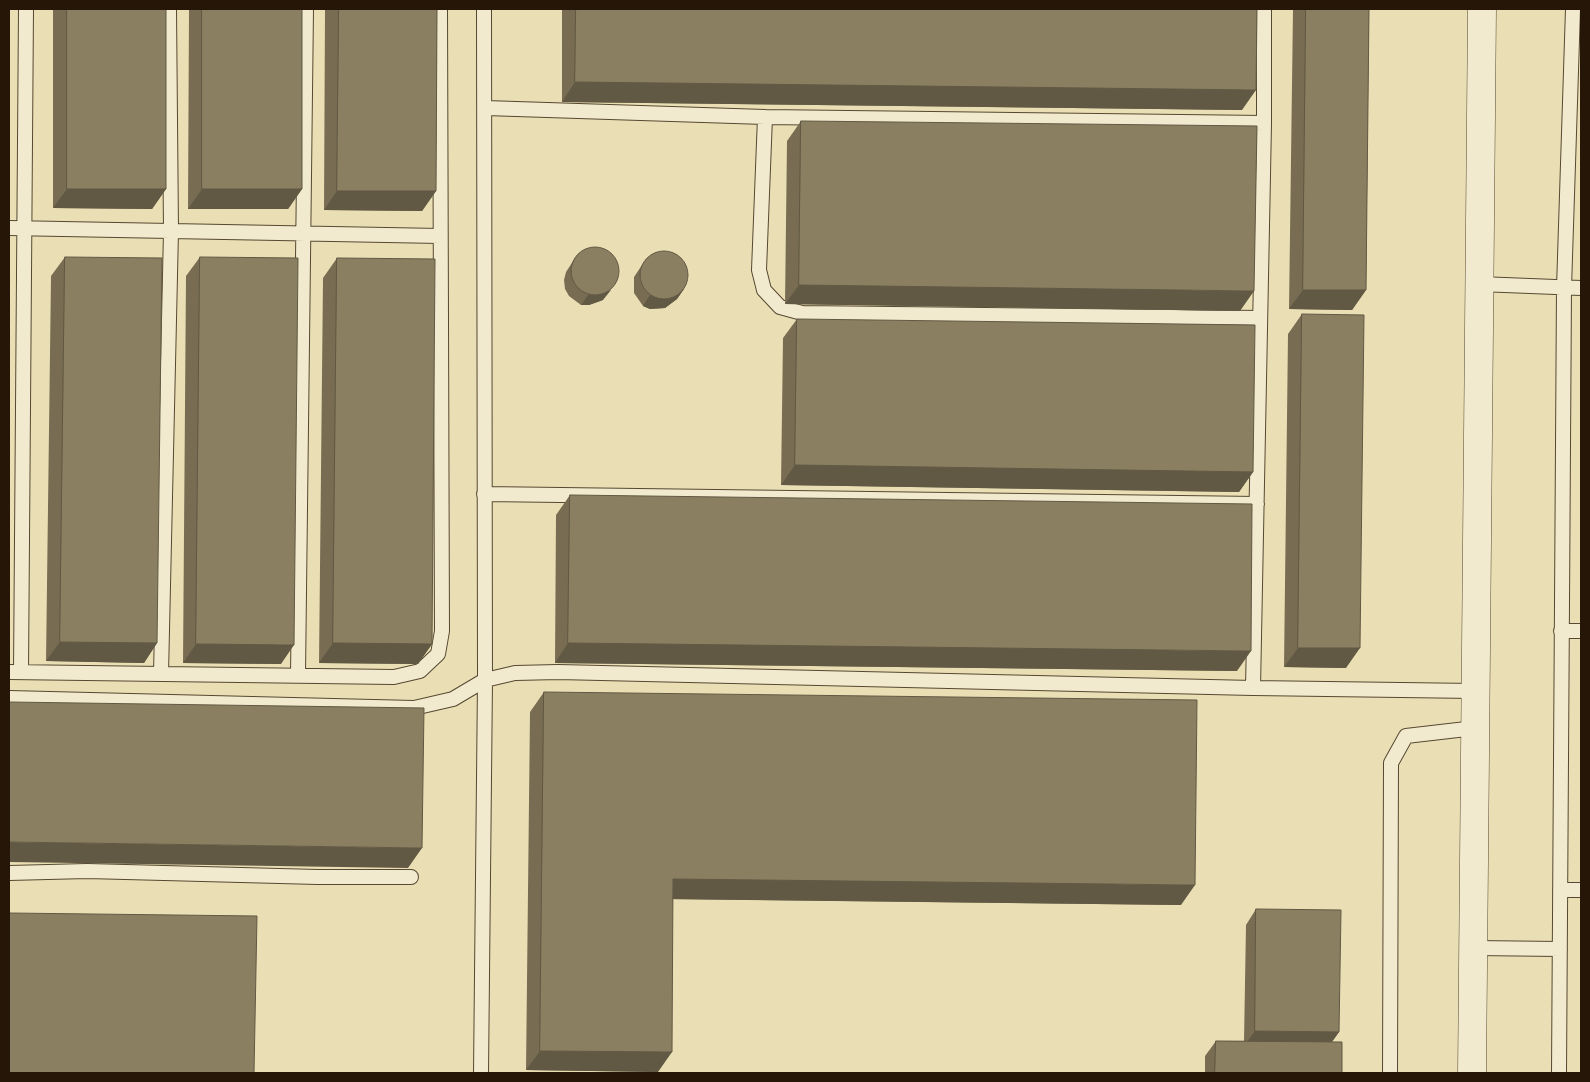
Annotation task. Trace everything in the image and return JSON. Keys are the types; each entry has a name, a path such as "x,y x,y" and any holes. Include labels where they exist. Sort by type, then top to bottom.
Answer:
{"street":[{"path":"1472,1073 1482,9"}],"lane":[{"path":"26,9 25,228 15,672 394,677 420,671 438,654 442,631 440,9"},
{"path":"160,674 171,231 169,9"},
{"path":"298,675 306,9"},
{"path":"481,1073 485,680 484,9"},
{"path":"1253,688 1264,123 1264,9"},
{"path":"1558,1073 1564,288 1573,9"},
{"path":"484,108 765,117 1264,123"},
{"path":"765,117 759,270 764,290 780,307 802,313 1260,318"},
{"path":"9,228 440,236"},
{"path":"1480,284 1581,288"},
{"path":"484,494 1257,504"},
{"path":"1562,631 1581,631"},
{"path":"9,698 414,708 453,699 485,680 515,673 558,672 1253,688 1475,691"},
{"path":"1390,1073 1391,763 1406,736 1475,728"},
{"path":"9,873 87,871 308,877 411,877"},
{"path":"1560,890 1581,890"},
{"path":"1474,948 1560,950"}],"building":[{"path":"67,9 166,9 166,189 67,189"},
{"path":"202,9 302,9 302,189 202,189"},
{"path":"339,9 437,9 436,191 337,191"},
{"path":"576,9 1257,9 1256,90 575,82"},
{"path":"1306,9 1369,9 1366,290 1303,290"},
{"path":"801,121 1257,126 1254,291 799,285"},
{"path":"595,247 604,249 612,254 617,262 619,271 617,280 612,288 604,293 595,295 586,293 578,288 573,280 571,271 573,262 578,254 586,249"},
{"path":"664,251 673,253 681,258 686,266 688,275 686,284 681,292 673,297 664,299 655,297 647,292 642,284 640,275 642,266 647,258 655,253"},
{"path":"65,257 162,258 157,643 60,642"},
{"path":"200,257 298,258 294,645 196,644"},
{"path":"337,258 435,259 432,644 333,643"},
{"path":"1302,314 1364,315 1360,648 1298,648"},
{"path":"797,319 1255,325 1253,472 795,465"},
{"path":"570,495 1252,504 1251,651 568,643"},
{"path":"544,692 1197,700 1195,885 673,879 672,1052 540,1051"},
{"path":"9,702 424,708 422,848 9,842"},
{"path":"1256,909 1341,910 1339,1032 1255,1031"},
{"path":"9,913 257,916 254,1073 9,1073"},
{"path":"1216,1041 1342,1042 1342,1073 1215,1073"}]}
